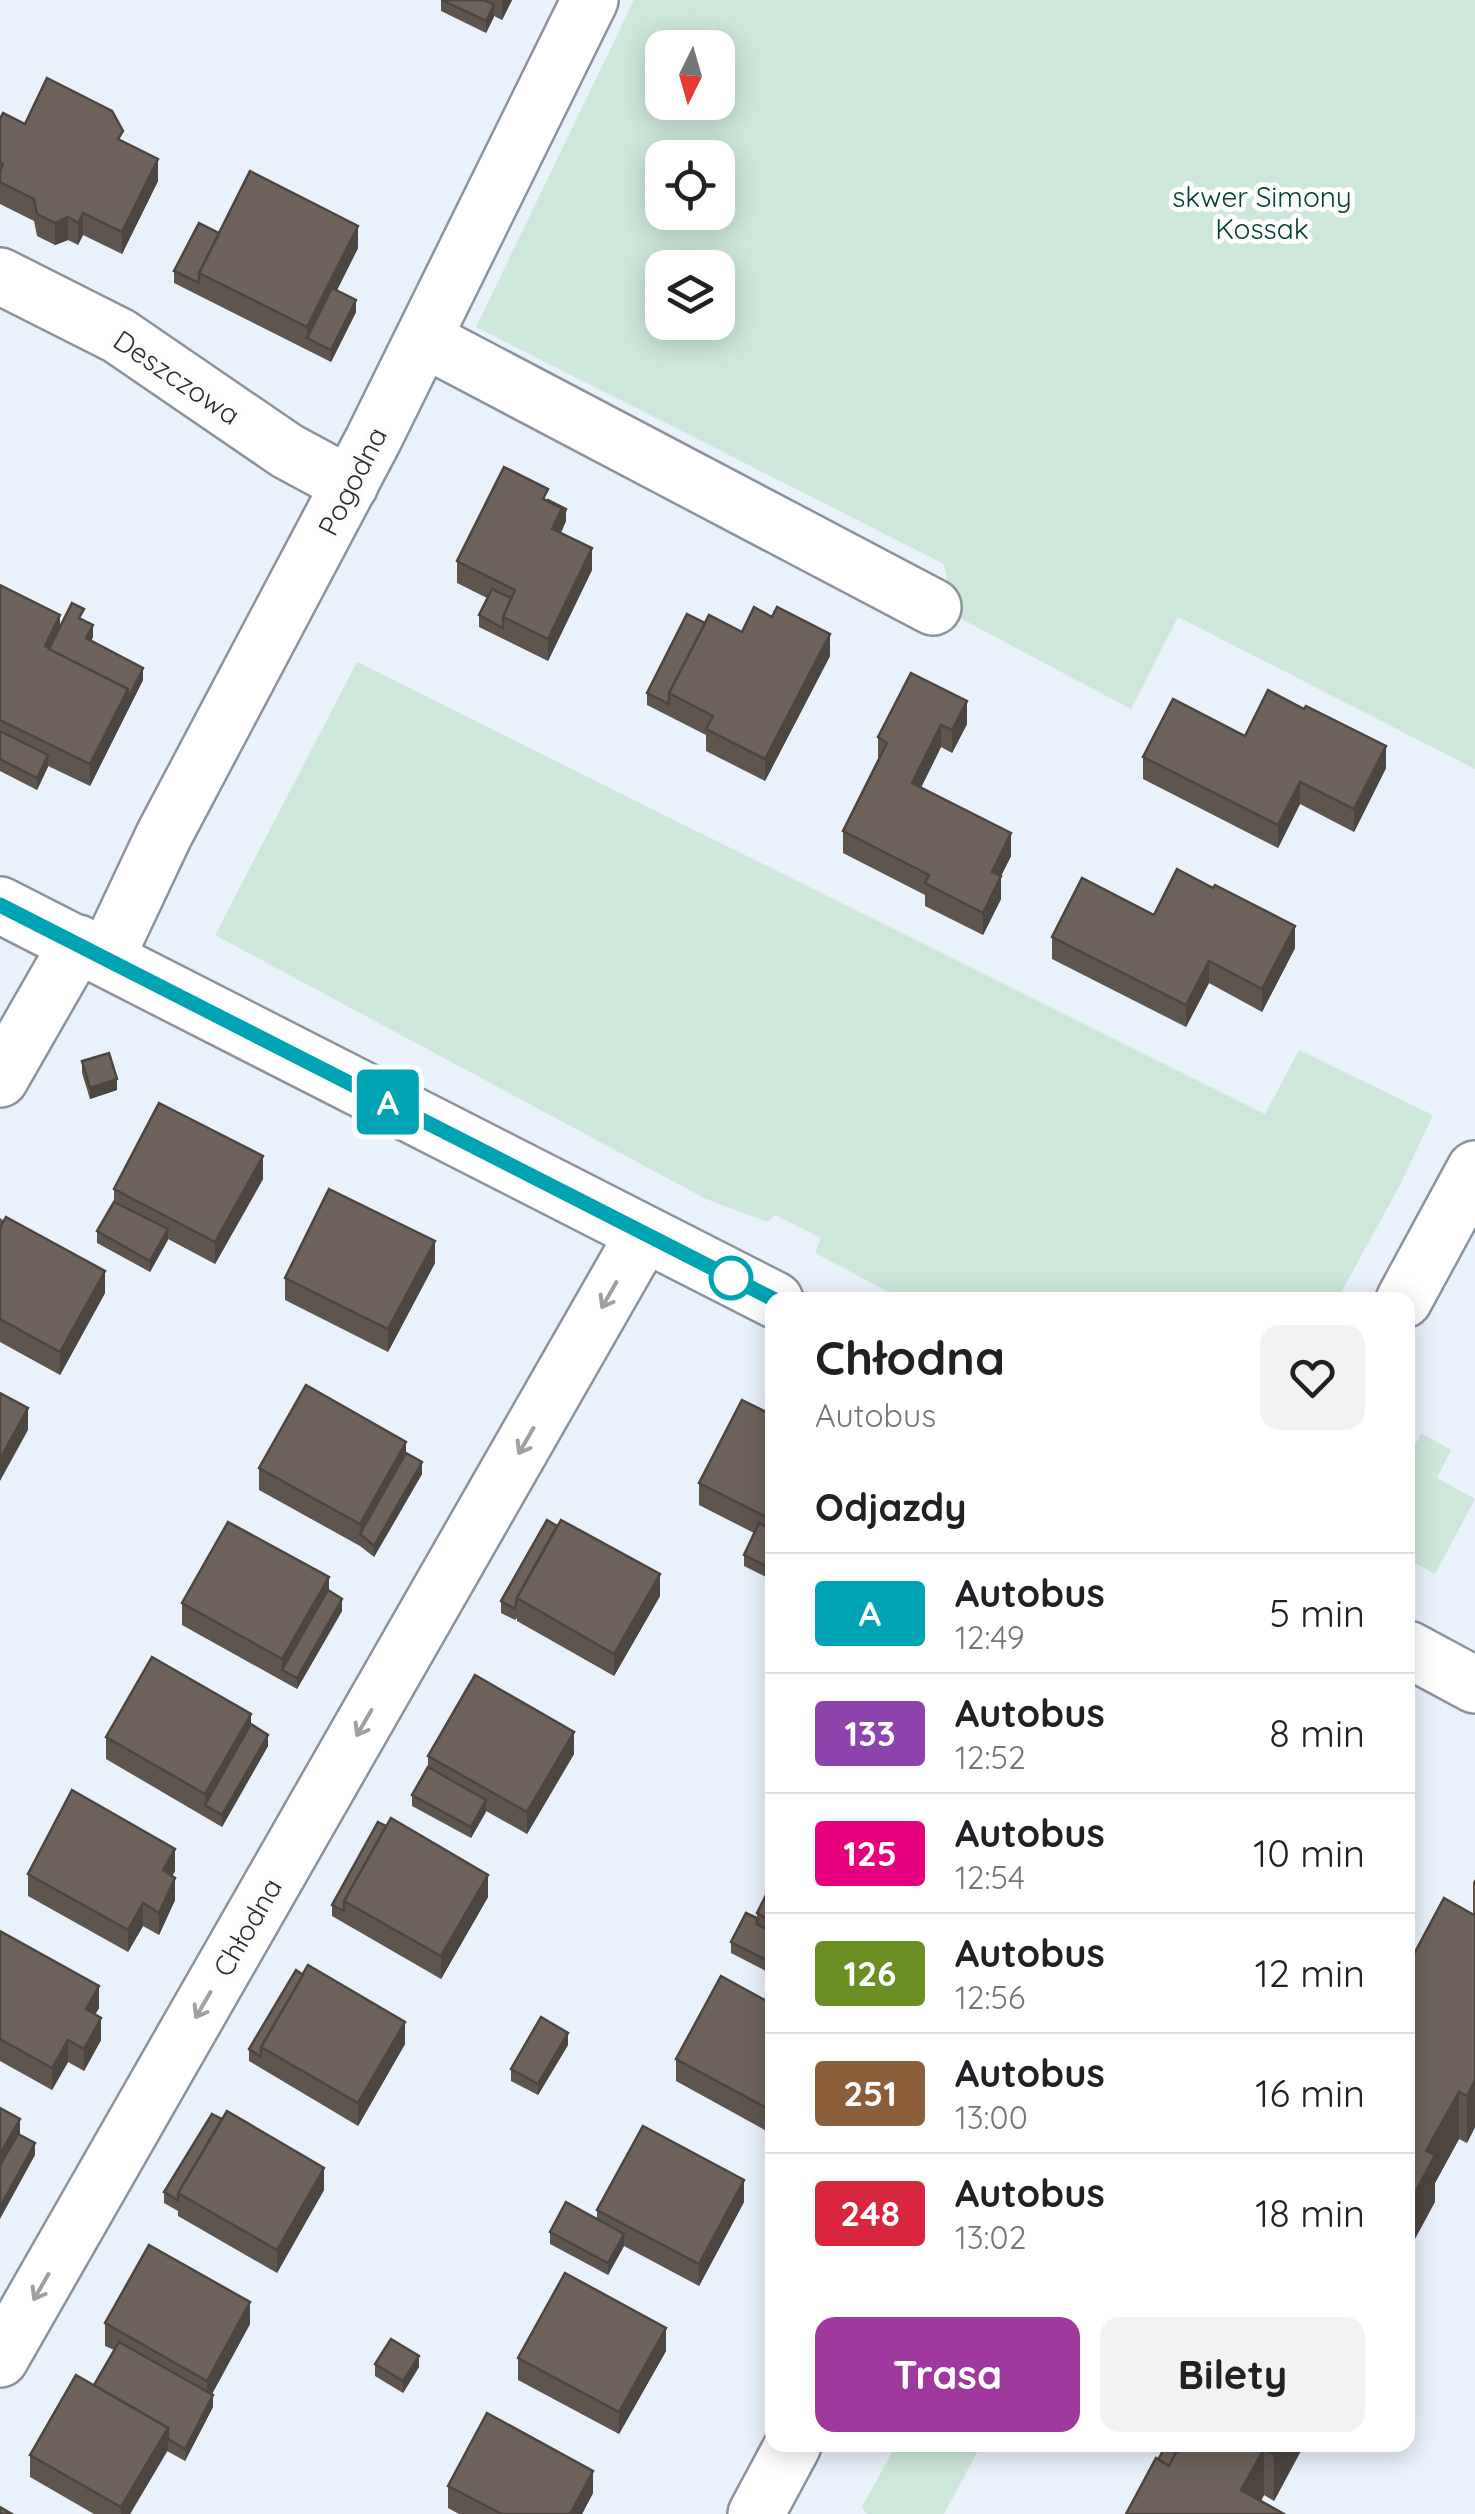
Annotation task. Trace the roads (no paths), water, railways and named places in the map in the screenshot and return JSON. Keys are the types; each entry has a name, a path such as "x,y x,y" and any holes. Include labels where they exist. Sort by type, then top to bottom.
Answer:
{"street":[{"name":"Pogodna","path":"0,1079 92,950 164,834 350,485 590,0"},
{"name":"Deszczowa","path":"0,276 119,336 286,451 350,485"},
{"path":"424,340 933,607"},
{"path":"0,905 765,1295"},
{"path":"1408,1292 1475,1169"},
{"name":"Chłodna","path":"0,2359 644,1234"},
{"path":"1415,1653 1475,1686"},
{"path":"756,2514 789,2452"}],"park label":[{"name":"skwer Simony Kossak","path":"1262,212"}]}
